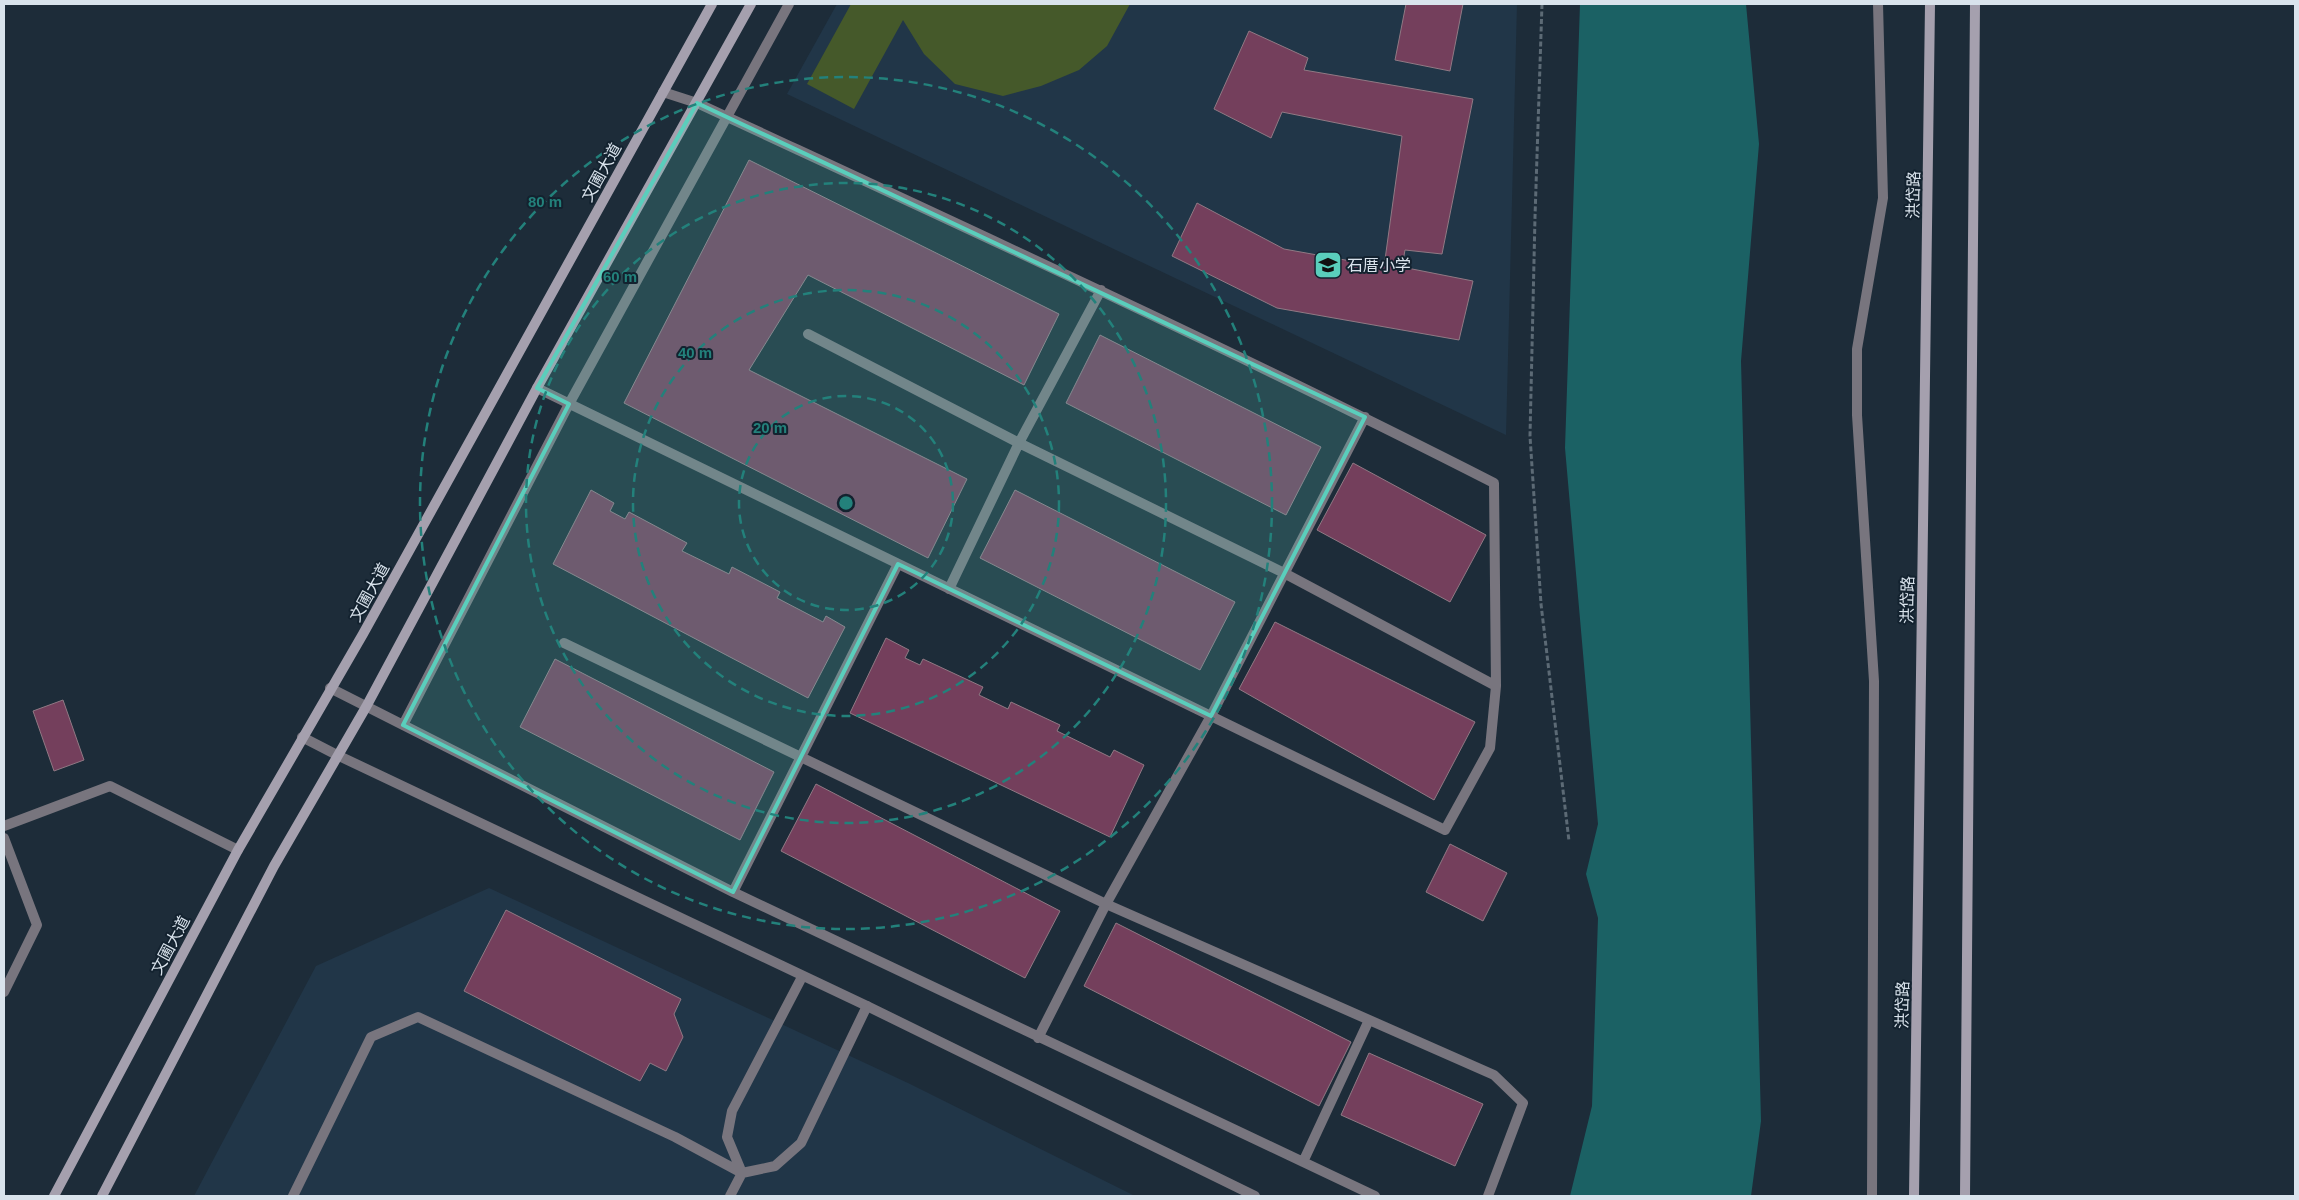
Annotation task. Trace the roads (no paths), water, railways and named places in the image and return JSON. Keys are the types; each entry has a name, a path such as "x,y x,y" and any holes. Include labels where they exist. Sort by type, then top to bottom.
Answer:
{"main road":[{"name":"文圃大道","path":"54,1196 238,850 330,688 363,634 712,4"},
{"path":"102,1196 274,866 336,755 366,707 537,388 751,4"},
{"name":"洪岱路","path":"1914,1196 1930,4"},
{"path":"1965,1196 1975,4"}],"street":[{"path":"403,725 569,404 789,4"},
{"path":"1872,1196 1874,681 1857,415 1857,349 1883,198 1878,4"},
{"path":"537,388 1445,830 1490,748 1496,686 1494,483 1365,417 1101,290 728,117 697,103 663,92"},
{"path":"949,589 1019,443 1101,290"},
{"path":"808,334 1019,443 1284,573 1496,686"},
{"path":"1038,1038 1106,904 1211,716 1365,417"},
{"path":"733,892 898,564"},
{"path":"564,644 1106,904 1494,1075 1523,1104 1488,1196"},
{"path":"330,688 733,892 1375,1196"},
{"path":"302,737 336,755 802,977 867,1006 1255,1196"},
{"path":"4,826 110,786 238,850"},
{"path":"4,838 37,924 4,992"},
{"path":"742,1173 727,1137 732,1111 802,977"},
{"path":"293,1196 371,1037 418,1017 675,1137 742,1173 775,1166 801,1143 867,1006"},
{"path":"1303,1162 1369,1020"},
{"path":"730,1196 742,1173"}],"place":[{"name":"石厝小学","path":"1328,265"}]}
